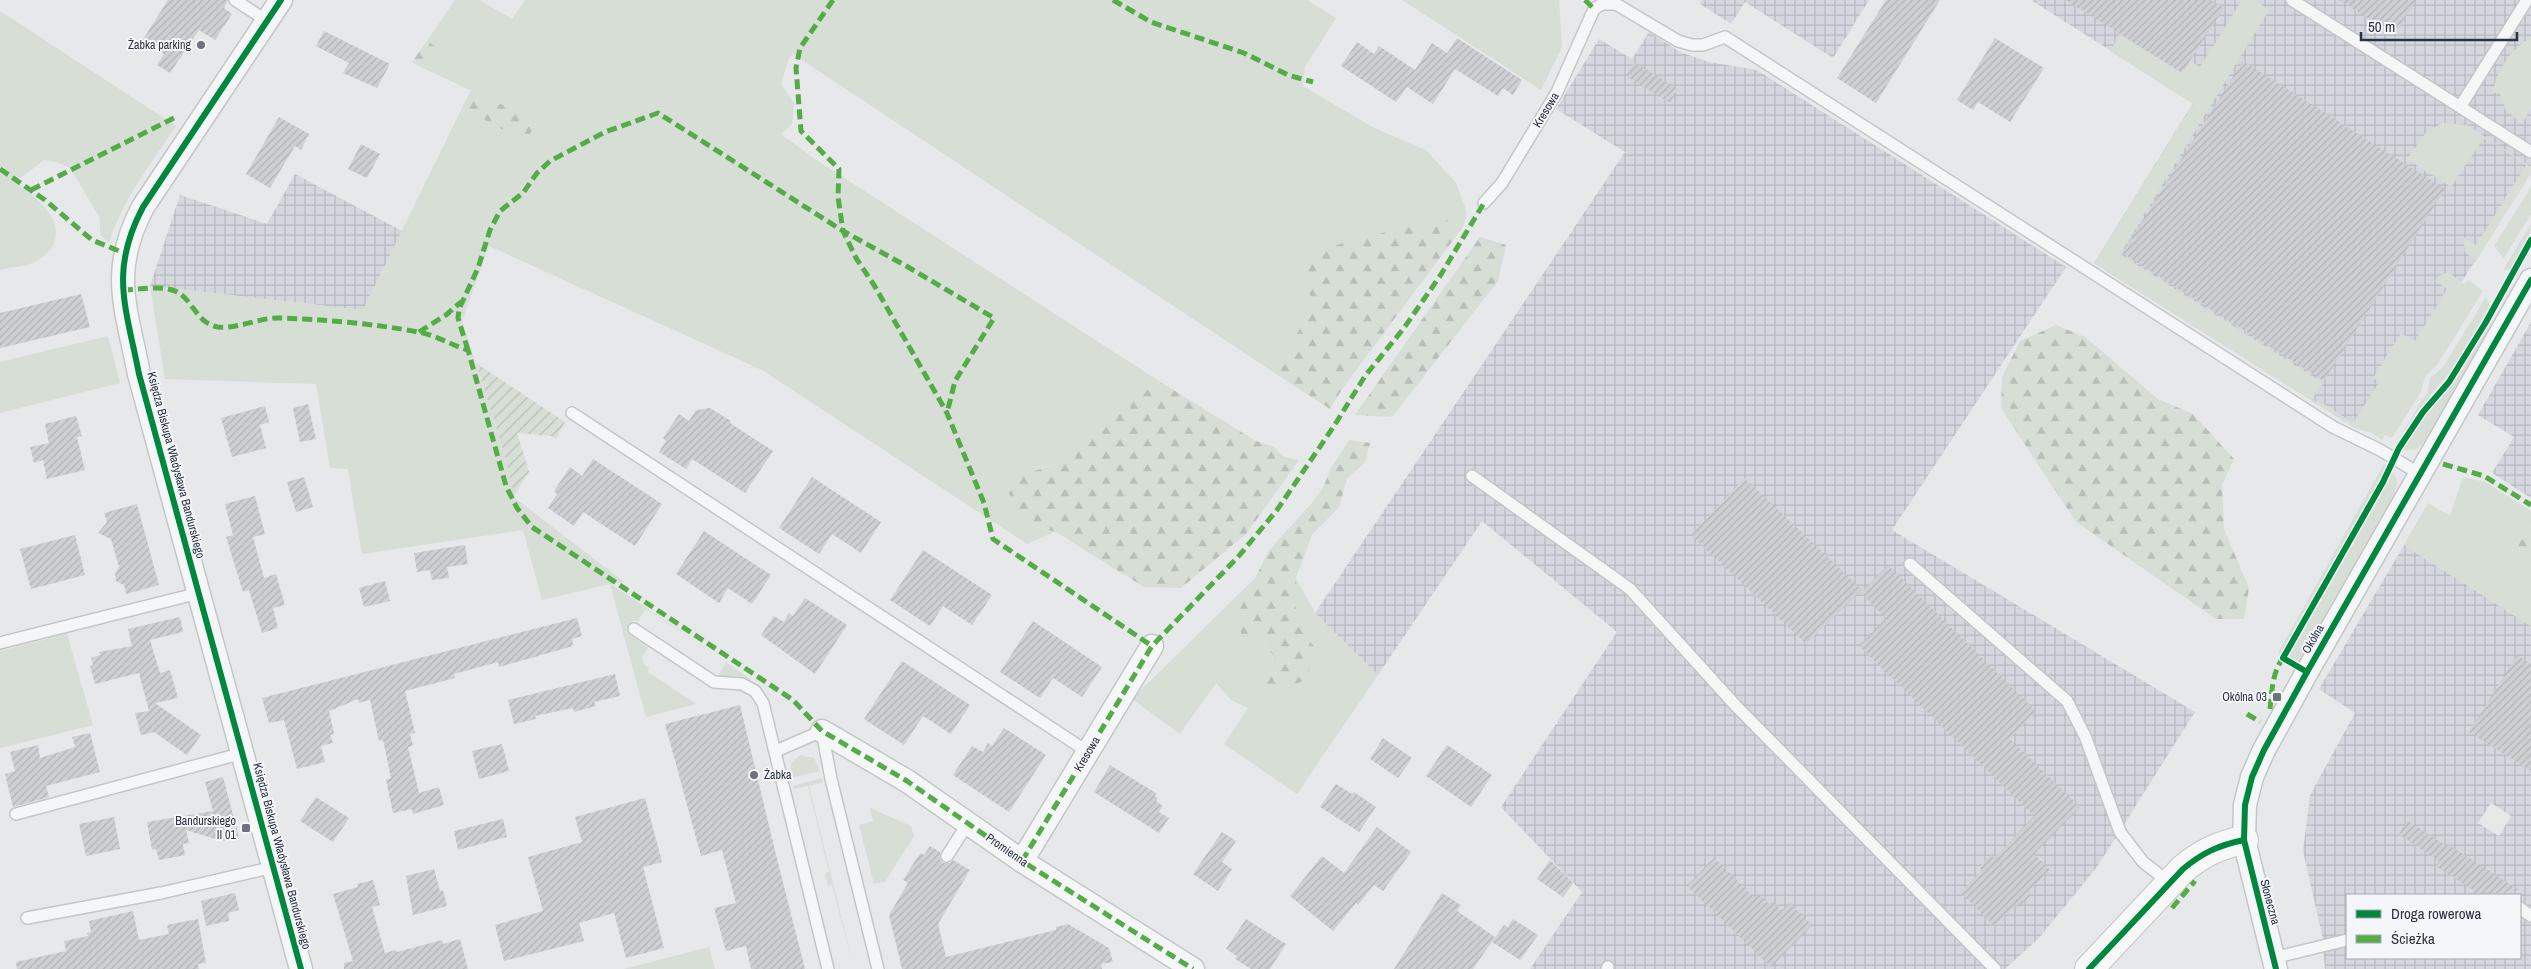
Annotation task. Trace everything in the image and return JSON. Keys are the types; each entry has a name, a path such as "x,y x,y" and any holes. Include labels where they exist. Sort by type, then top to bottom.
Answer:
{"street":[{"name":"Księdza Biskupa Władysława Bandurskiego","path":"281,0 151,193 132,228 122,264 124,302 139,374 301,969"},
{"name":"Okólna","path":"2244,840 2245,805 2259,760 2420,474 2525,305 2531,280"},
{"name":"Kresowa","path":"1022,861 1152,646"},
{"name":"Promienna","path":"822,731 907,781 1022,861 1193,969"},
{"path":"2095,967 2170,883 2204,852 2244,840"},
{"name":"Słoneczna","path":"2244,840 2275,963"}],"lane":[{"path":"235,0 267,21"},
{"path":"2292,0 2531,152"},
{"path":"2460,106 2527,0"},
{"name":"Kresowa","path":"1484,203 1502,183 1557,92 1594,9 1602,4 1616,4 1678,41 1692,45 1703,45 1725,37 2333,427 2380,450 2420,474"},
{"path":"572,413 1088,752"},
{"path":"1472,476 1630,589 1736,706 1995,969"},
{"path":"1910,564 2067,701 2085,736 2120,832 2143,862 2170,883"},
{"path":"0,643 199,593"},
{"path":"634,628 714,682 742,684 755,691 763,702 828,969"},
{"path":"776,751 822,731 831,779 878,969"},
{"path":"16,814 243,753"},
{"path":"947,856 968,823"},
{"path":"27,918 161,892 274,867"},
{"path":"2275,963 2346,940"}],"shaded area":[{"path":"1702,0 1869,0 1833,58 1745,2 1731,24 1700,4"},
{"path":"2031,0 2531,0 2531,173 2424,341 2382,381 2355,428 2094,263 2193,103"},
{"path":"1649,32 1680,52 1709,62 1757,70 2066,267 1892,530 2195,712 2097,867 2039,938 2005,969 1530,969 1582,892 1501,807 1617,632 1482,521 1378,675 1315,613 1625,152 1556,109 1599,39 1632,59"},
{"path":"295,174 402,231 363,310 150,286 180,195 267,224"},
{"path":"2531,322 2531,498 2492,473 2514,437 2478,415"},
{"path":"2404,545 2531,626 2531,969 2325,969 2322,935 2303,851 2310,795 2355,713 2319,689","holes":["2491,803 2511,816 2499,836 2478,823"]}],"green space":[{"path":"455,0 479,0 512,19 525,0 1307,0 1336,18 1305,67 1303,86 1374,128 1426,150 1456,183 1467,213 1463,227 1441,218 1302,272 1314,306 1273,372 793,54 789,58 781,84 794,103 792,124 781,134 815,159 1162,383 1140,394 1115,412 1089,443 1060,463 1041,468 1021,523 1055,532 1027,544 762,370 489,246 462,321 506,459 515,498 624,582 611,584 710,651 646,609 637,622 634,620 626,632 648,648 642,657 644,665 649,668 648,672 696,704 646,717 610,584 542,600 523,530 362,554 348,469 330,468 316,384 165,379 150,286 363,310 462,108 526,141 537,121 427,70 440,49 427,41"},
{"path":"1402,0 1559,0 1562,47 1541,90"},
{"path":"2242,0 2255,0 2269,10 2120,254 2323,383 2312,400 2316,402 2318,400 2353,423 2379,382 2373,378 2401,333 2415,341 2447,289 2435,281 2440,275 2448,272 2464,284 2468,280 2483,291 2438,364 2425,377 2421,392 2392,438 2385,435 2382,440 2372,433 2355,428 2094,263 2193,104 2110,51 2120,34 2182,73 2190,61 2200,67"},
{"path":"0,11 176,126 129,197 109,243 100,234 100,218 70,168 57,162 44,160 22,177 12,179 46,209 55,224 56,232 53,245 42,257 26,265 0,270"},
{"path":"2531,38 2531,109 2522,124 2505,109 2500,93 2493,93 2497,77 2506,61 2517,47"},
{"path":"427,41 440,49 427,70 412,62"},
{"path":"471,90 537,121 526,142 462,108"},
{"path":"2443,123 2467,125 2531,167 2531,173 2476,261 2465,252 2463,237 2476,245 2526,165 2489,140 2483,139 2451,187 2407,159 2426,132"},
{"path":"2531,187 2531,214 2504,258 2494,246"},
{"path":"1441,218 1463,227 1342,389 1330,409 1273,372 1314,306 1302,272 1317,250"},
{"path":"2531,224 2529,236 2519,254 2508,270 2503,270"},
{"path":"1480,237 1506,245 1498,281 1392,417 1355,415"},
{"path":"2486,297 2490,305 2455,366 2419,409 2394,446 2428,391 2430,378 2443,367"},
{"path":"2491,323 2484,339 2427,440 2416,449 2403,450 2427,412 2457,378"},
{"path":"2056,325 2085,337 2158,399 2193,414 2234,459 2222,485 2224,529 2249,588 2244,619 2216,619 2076,522 2001,408 2002,377 2020,341"},
{"path":"108,336 120,383 0,413 0,362"},
{"path":"476,363 565,422 556,439 552,436 517,433 529,472 514,495 506,459"},
{"path":"1162,383 1256,441 1274,447 1284,457 1299,460 1247,533 1181,588 1144,587 1056,532 1021,523 1009,493 1021,475 1060,463 1089,443 1115,412 1140,394"},
{"path":"1349,440 1370,443 1365,462 1347,479 1339,507 1312,535 1296,578 1296,623 1315,648 1306,681 1292,684 1275,695 1265,681 1275,658 1256,631 1242,636 1236,617 1269,550 1323,488 1331,468"},
{"path":"2384,464 2387,466 2384,473 2281,654 2278,653"},
{"path":"2393,471 2397,482 2394,498 2299,664 2288,658"},
{"path":"2463,477 2485,482 2531,511 2531,526 2510,552 2531,565 2531,626 2404,545 2428,503 2450,516"},
{"path":"2531,526 2531,565 2510,552"},
{"path":"1256,577 1236,618 1256,631 1275,659 1265,681 1275,694 1292,684 1296,578 1315,613 1378,675 1297,794 1224,744 1248,708 1231,700 1216,683 1180,734 1132,699"},
{"path":"67,634 93,725 0,748 0,651"},
{"path":"726,662 752,680 737,676 718,676"},
{"path":"800,755 814,758 820,771 791,778 791,763"},
{"path":"822,778 823,782 809,786 854,969 832,885 828,886 825,873 829,872 808,786 793,789 793,786"},
{"path":"870,808 911,826 914,836 885,882 874,884 859,825 873,821"},
{"path":"709,947 715,969 624,969"}],"building":[{"path":"168,0 228,0 224,8 232,14 215,40 199,30 170,73 157,65 164,54 142,41"},
{"path":"1886,0 1940,0 1876,103 1837,78"},
{"path":"2066,0 2211,0 2224,8 2182,73"},
{"path":"2339,0 2416,0 2394,35"},
{"path":"324,31 390,64 377,88 343,73 349,63 316,46"},
{"path":"1457,38 1522,80 1513,95 1503,88 1498,96 1455,69 1433,104 1407,87 1396,102 1341,66 1357,42 1374,54 1379,46 1415,70 1432,43 1447,53"},
{"path":"1995,38 2044,68 2010,122 1978,102 1973,110 1957,100"},
{"path":"2243,61 2445,189 2324,381 2122,253"},
{"path":"1634,62 1678,89 1670,103 1626,76"},
{"path":"279,117 309,134 301,150 295,146 270,188 246,174"},
{"path":"361,144 380,154 367,178 348,169"},
{"path":"81,294 90,327 0,348 0,313"},
{"path":"308,404 316,439 300,442 293,408"},
{"path":"265,406 269,422 260,425 266,448 232,457 221,418"},
{"path":"710,408 773,451 745,493 692,459 686,469 659,452 666,441 663,438 679,414 689,421 696,410"},
{"path":"76,416 82,436 77,437 85,470 47,479 43,460 34,463 30,447 49,443 45,424"},
{"path":"593,459 662,504 635,546 583,512 574,526 548,508 557,494 554,491 570,467 582,476"},
{"path":"304,477 313,507 296,512 287,482"},
{"path":"812,477 881,522 861,553 832,534 819,554 779,528"},
{"path":"1745,478 1862,590 1806,644 1691,535"},
{"path":"255,496 265,534 253,537 264,578 276,574 285,605 273,608 278,628 262,633 249,590 243,592 226,537 233,535 225,504"},
{"path":"137,504 159,585 126,594 124,585 116,581 115,574 119,567 111,539 98,533 107,522 104,513"},
{"path":"704,531 771,575 752,604 728,588 719,603 676,574"},
{"path":"75,535 85,575 31,589 20,549"},
{"path":"465,545 468,564 447,567 449,578 432,580 430,570 417,572 414,553"},
{"path":"923,550 992,595 972,625 943,606 930,626 890,600"},
{"path":"1888,565 2036,711 2010,739 2080,807 2034,854 2050,870 2028,892 2031,895 2019,907 2017,904 1994,926 1960,892 1982,870 1979,867 1991,855 1994,858 2034,816 1859,646 1886,618 1861,593"},
{"path":"385,581 390,601 364,607 359,588"},
{"path":"805,598 847,625 815,674 761,635 774,616 784,622 789,613 793,616"},
{"path":"180,617 183,632 150,640 160,673 170,670 178,698 155,703 201,735 187,755 154,732 141,735 135,713 149,711 139,673 95,684 90,666 93,665 91,658 100,655 99,652 132,646 128,629"},
{"path":"577,618 582,636 572,639 573,646 499,667 498,662 454,674 455,678 405,691 415,733 410,734 413,746 408,747 419,793 439,787 444,805 413,814 412,809 393,813 386,780 391,778 383,740 379,741 370,700 359,703 358,699 329,711 334,734 330,735 333,743 321,746 325,762 297,769 284,720 269,723 262,698"},
{"path":"1033,621 1102,667 1082,697 1053,678 1040,698 1000,672"},
{"path":"2517,655 2531,664 2531,771 2469,732"},
{"path":"902,661 970,705 951,734 923,716 904,745 864,719"},
{"path":"615,674 620,696 594,702 596,706 574,712 573,708 535,716 536,719 514,724 508,700"},
{"path":"740,705 805,969 751,969 746,946 726,951 714,908 736,903 722,850 701,856 665,724"},
{"path":"1004,728 1046,755 1009,812 953,775 972,746 983,752 988,743 992,746"},
{"path":"90,733 100,772 46,786 49,797 13,807 5,774 15,771 10,752 38,745 40,758 75,747 72,737"},
{"path":"1383,738 1412,758 1398,778 1370,759"},
{"path":"502,744 509,771 479,779 472,751"},
{"path":"1447,745 1492,775 1471,807 1426,776"},
{"path":"1110,765 1156,793 1155,796 1158,798 1156,801 1163,806 1159,812 1169,818 1159,833 1094,792"},
{"path":"223,777 239,837 222,841 186,830 189,843 183,844 185,855 159,860 156,849 152,850 147,822 213,811 205,782"},
{"path":"1336,784 1352,794 1354,792 1376,807 1359,832 1320,807"},
{"path":"316,797 349,818 333,842 300,821"},
{"path":"645,798 662,862 643,867 664,948 626,958 614,913 579,923 584,941 504,961 495,925 543,911 528,857 582,842 575,817"},
{"path":"114,817 120,849 86,856 79,824"},
{"path":"503,819 507,837 458,850 454,831"},
{"path":"2408,821 2519,890 2479,894 2436,866 2439,861 2399,834"},
{"path":"1377,827 1411,852 1383,891 1374,885 1333,931 1290,896 1322,856 1344,873"},
{"path":"1222,832 1236,841 1222,862 1232,869 1218,891 1193,874"},
{"path":"930,846 940,852 940,859 943,863 950,863 953,860 970,870 938,924 946,957 1056,930 1056,927 1068,924 1109,948 1113,962 1101,964 1102,969 902,969 889,915 908,883 903,880 920,853 924,855"},
{"path":"1714,858 1755,898 1759,894 1769,904 1772,901 1782,910 1790,903 1812,925 1771,967 1687,886"},
{"path":"1550,860 1573,883 1563,897 1537,879"},
{"path":"434,869 440,891 443,890 447,906 413,915 406,876"},
{"path":"373,880 380,905 372,907 385,953 396,950 397,952 442,940 443,944 460,939 468,969 344,969 344,963 353,961 333,894 358,887 357,884"},
{"path":"235,893 239,910 228,913 229,921 206,926 201,901"},
{"path":"1442,893 1461,905 1457,911 1495,937 1473,969 1394,969"},
{"path":"133,911 139,940 169,934 167,925 198,919 206,963 198,964 199,969 17,969 16,962 66,951 64,941 88,936 87,933 91,932 89,921"},
{"path":"1246,919 1286,944 1270,969 1251,969 1235,959 1237,956 1226,949"},
{"path":"1513,919 1538,935 1520,960 1492,942 1504,925 1508,927"}],"marked path":[{"path":"833,0 800,48 796,68 801,131 839,169 838,197 843,231 856,258 874,285 947,413 984,503 993,539 1152,646"},
{"path":"1113,0 1151,22 1244,53 1288,75 1313,82"},
{"path":"1585,0 1594,9"},
{"path":"468,350 458,318 459,309 478,268 490,230 500,211 523,193 537,173 550,161 605,132 658,113 843,231 994,318 955,381 947,413"},
{"path":"31,190 178,116"},
{"path":"0,169 45,200 92,240 124,253"},
{"path":"1022,861 1152,646 1238,557 1277,510 1334,426 1365,376 1404,328 1440,276 1484,203"},
{"path":"123,290 159,288 173,290 184,297 201,318 211,325 218,327 278,318 348,322 425,333 468,350 506,486 517,508 532,527 793,700 822,731 907,781 1022,861 1193,969"},
{"path":"419,332 446,315 461,302"},
{"path":"2443,464 2484,476 2531,505"},
{"path":"2270,709 2275,676 2283,658"},
{"path":"2247,714 2260,722"},
{"path":"2172,908 2195,881"}],"cycle path":[{"path":"281,0 143,207 126,251 123,289 139,374 301,969"},
{"path":"2307,672 2283,658 2383,482 2399,448 2423,412 2449,382 2486,322 2531,240"},
{"path":"2276,969 2244,840 2245,805 2252,777 2264,750 2307,672 2531,280"},
{"path":"2089,969 2183,869 2211,850 2244,840"}],"place":[{"name":"Żabka parking","path":"201,45"},
{"name":"Okólna 03","path":"2277,697"},
{"name":"Żabka","path":"754,775"},
{"name":"Bandurskiego II 01","path":"246,828"}]}
